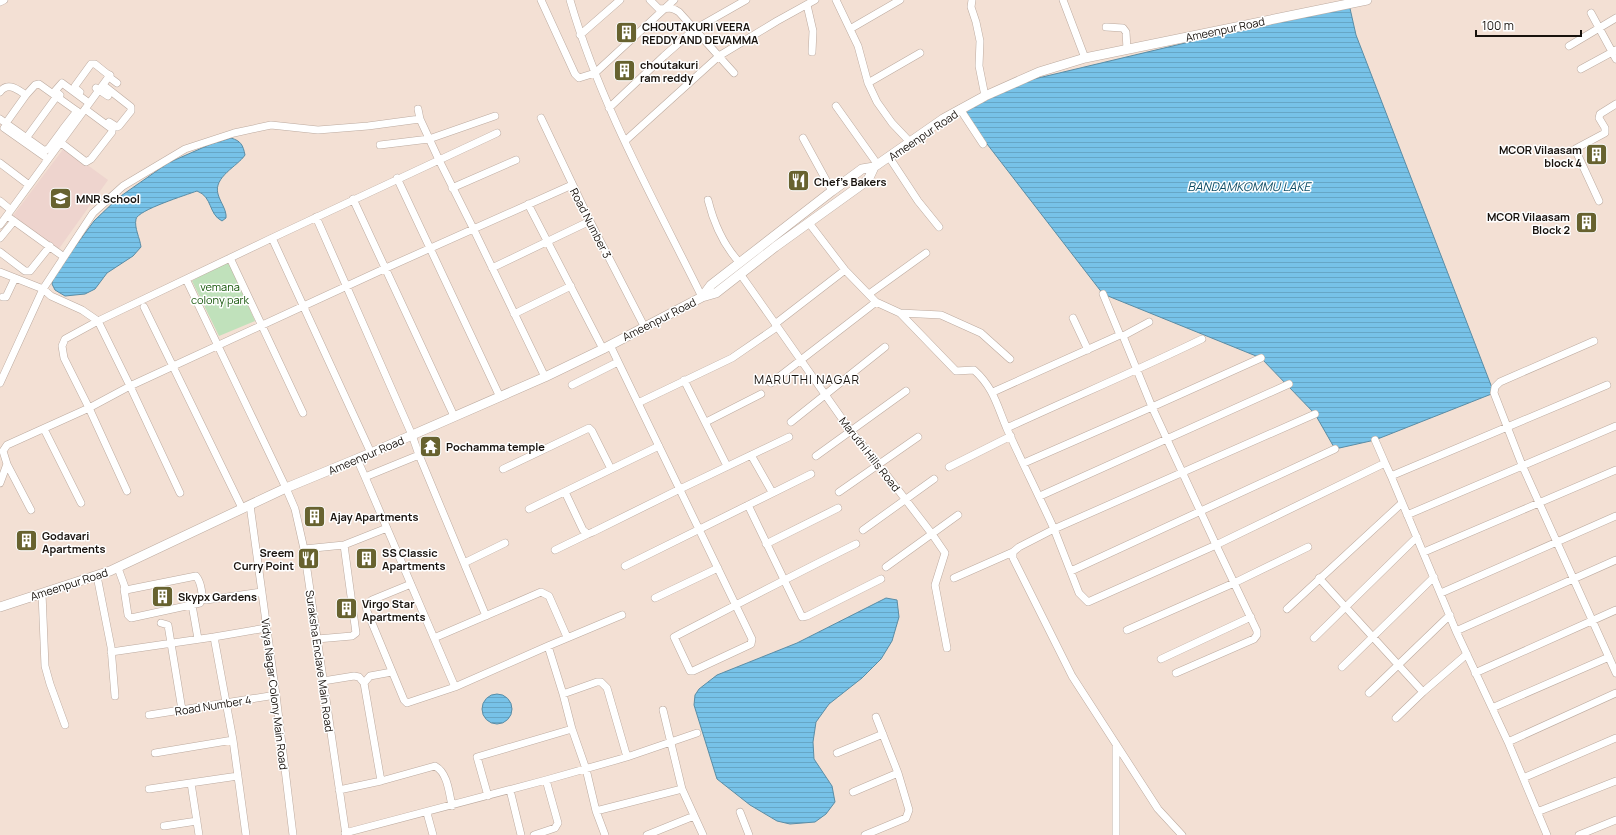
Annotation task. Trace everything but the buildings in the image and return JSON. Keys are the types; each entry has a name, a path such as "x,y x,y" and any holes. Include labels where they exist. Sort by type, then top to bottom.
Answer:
{"street":[{"path":"0,2 4,0"},
{"path":"541,0 575,74 579,78 595,73 674,0"},
{"path":"570,0 580,35 609,108 702,297 716,293 868,180 876,166 836,106"},
{"path":"580,35 620,0"},
{"path":"650,0 659,9 668,7 673,8 695,29 734,73"},
{"path":"609,108 695,29 746,0"},
{"path":"625,141 719,56 815,0"},
{"path":"836,0 858,46 868,83 877,102 892,123 910,142"},
{"path":"850,29 900,0"},
{"path":"972,0 971,7 980,41 979,66 985,96"},
{"path":"1063,0 1085,58"},
{"name":"Ameenpur Road","path":"0,607 118,568 286,488 500,397 607,347 644,326 702,297 711,285 862,169 876,166 943,119 960,109 1039,72 1085,58 1327,4 1367,0"},
{"path":"806,5 813,31 812,52"},
{"path":"1591,13 1614,51 1616,59"},
{"path":"1569,46 1616,18"},
{"path":"1106,27 1123,28 1126,32 1127,49"},
{"path":"1581,69 1614,51"},
{"path":"868,83 920,53"},
{"path":"60,142 86,162 92,159 112,132 112,129 85,106 75,85 92,64 109,75 116,83"},
{"path":"0,225 6,205 29,185 48,159 52,150 65,131 109,75"},
{"path":"3,124 35,85 40,84 57,96 85,106 117,127 121,125 131,111 131,107 99,87"},
{"path":"0,92 5,87 13,86 26,95"},
{"path":"99,87 108,96"},
{"path":"27,137 57,96"},
{"path":"1599,201 1575,149 1605,133 1605,128 1599,118 1600,114 1616,104"},
{"path":"418,109 420,119 452,188 545,377"},
{"path":"960,109 983,144"},
{"path":"380,145 429,139 495,116"},
{"name":"Road Number 3","path":"541,118 572,185 644,326"},
{"path":"0,119 3,124 48,159"},
{"path":"0,384 43,289 93,213 123,186 185,150 234,133 271,125 318,130 368,126 420,119"},
{"path":"3,124 27,137 46,151 52,150 60,142 65,131"},
{"path":"127,491 64,358 62,346 65,338 397,178 497,133"},
{"path":"804,138 833,205"},
{"path":"889,157 918,202 938,227"},
{"path":"452,188 516,160"},
{"path":"0,163 29,185"},
{"path":"397,178 500,397"},
{"path":"31,510 7,464 2,451 7,446 89,408 130,386 473,228 572,185"},
{"path":"353,199 454,416"},
{"path":"708,200 718,232 728,250 740,263"},
{"path":"528,204 571,286 607,347 618,362 700,530 718,568 736,605 752,638 751,644 693,671 690,671 674,637 736,605 784,580 856,544"},
{"path":"3,214 64,257"},
{"path":"316,217 412,435 486,616"},
{"path":"0,238 14,221"},
{"path":"492,268 590,221"},
{"path":"809,223 845,270 876,302 900,313 956,371 974,370 983,378 993,392 1006,428 1040,496 1079,593 1088,602 1216,545 1385,463"},
{"path":"272,238 371,453"},
{"path":"0,252 25,271 30,271 50,246"},
{"path":"869,294 926,253"},
{"path":"230,258 303,413"},
{"path":"638,403 732,358 845,270"},
{"path":"0,272 43,289 51,296 82,310 98,321 180,493"},
{"name":"Maruthi Hills Road","path":"741,275 850,430 879,465 945,553 935,584 947,648"},
{"path":"3,297 6,297 15,278"},
{"name":"Suraksha Enclave Main Road","path":"186,279 295,508 304,549 346,834"},
{"path":"514,314 571,286"},
{"path":"1102,294 1182,473 1257,631 1257,635 1254,639 1176,673"},
{"path":"771,383 876,302"},
{"name":"Vidya Nagar Colony Main Road","path":"144,307 246,507 262,592 293,835"},
{"path":"900,313 941,315 980,333 1010,359"},
{"path":"1073,318 1088,350"},
{"path":"993,392 1121,336 1149,322"},
{"path":"1006,428 1108,381 1137,370 1202,339"},
{"path":"1594,341 1500,382 1495,387 1494,393 1522,465 1616,673"},
{"path":"791,422 885,347"},
{"path":"1024,463 1261,358"},
{"path":"572,385 618,362"},
{"path":"684,380 727,466"},
{"path":"1040,496 1289,384"},
{"path":"1391,476 1506,426 1607,385"},
{"path":"816,456 906,391"},
{"path":"706,422 761,394"},
{"path":"954,578 1013,552 1019,547 1054,530 1315,414"},
{"path":"1407,515 1616,426"},
{"path":"503,468 589,428 592,431 611,469"},
{"path":"44,429 81,503"},
{"path":"949,467 1011,436"},
{"path":"555,550 789,437"},
{"path":"839,492 918,437"},
{"path":"1375,440 1456,630 1508,742 1547,835"},
{"path":"529,509 659,446"},
{"path":"1070,571 1335,449"},
{"path":"365,477 419,455"},
{"path":"750,455 772,492"},
{"path":"357,459 455,687"},
{"path":"0,483 7,464"},
{"path":"1424,552 1616,470"},
{"path":"625,566 811,474"},
{"path":"863,530 934,479"},
{"path":"565,492 583,530 588,534"},
{"path":"1287,609 1402,503"},
{"path":"748,505 801,615 805,617 881,579"},
{"path":"766,544 838,508"},
{"path":"886,567 958,515"},
{"path":"1441,593 1616,516"},
{"path":"304,549 344,545 387,528"},
{"path":"1314,638 1417,537"},
{"path":"464,563 506,543"},
{"path":"317,639 352,636 356,633 344,545"},
{"path":"1127,630 1234,583 1308,547"},
{"path":"1013,552 1013,558 1072,676 1158,809 1182,835"},
{"path":"1456,630 1616,560"},
{"path":"118,568 124,589 128,615 131,618 200,603 202,599 200,580 196,576 131,589 124,589"},
{"path":"655,598 718,568"},
{"path":"97,576 111,652 115,696"},
{"path":"1342,667 1434,576"},
{"path":"1319,578 1423,692"},
{"path":"411,584 372,600 366,605 367,611 392,672 404,700 407,703 455,687 567,637 622,615"},
{"path":"206,600 262,592"},
{"path":"434,638 541,592 549,596 567,637"},
{"path":"42,593 45,666 65,725"},
{"path":"192,605 198,639"},
{"path":"1475,673 1616,610"},
{"path":"1370,693 1450,615"},
{"path":"1161,659 1251,617"},
{"path":"161,624 168,625 182,710"},
{"path":"111,652 266,628"},
{"path":"214,637 233,740 246,835"},
{"path":"548,646 572,729 586,769 596,811 605,835"},
{"path":"1396,718 1423,692 1467,654"},
{"path":"1492,708 1609,657"},
{"path":"364,683 370,676 392,672"},
{"path":"323,680 354,676 359,677 364,683 381,781"},
{"path":"563,694 597,682 604,685 607,688 627,757"},
{"path":"1508,742 1589,707 1616,693"},
{"name":"Road Number 4","path":"149,715 276,695"},
{"path":"663,710 682,789 703,835"},
{"path":"865,835 906,818 909,810 898,773 876,717"},
{"path":"488,796 477,757 572,729"},
{"path":"346,834 586,769 627,757 697,733"},
{"path":"837,753 883,734"},
{"path":"1523,778 1616,738"},
{"path":"155,753 233,740"},
{"path":"1116,744 1116,835"},
{"path":"339,790 381,781 435,766 442,771 445,776 452,806"},
{"path":"853,792 898,773"},
{"path":"149,789 238,776"},
{"path":"534,835 555,828 558,823 546,780"},
{"path":"1537,812 1616,781"},
{"path":"191,783 199,835"},
{"path":"596,811 682,789"},
{"path":"510,790 521,835"},
{"path":"740,812 749,835"},
{"path":"427,813 433,835"},
{"path":"648,835 694,816"},
{"path":"1579,835 1616,820"},
{"path":"164,826 197,821"}],"shaded area":[{"name":"MNR School","path":"64,148 108,180 58,250 12,217"}],"green space":[{"name":"vemana colony park","path":"228,260 255,321 219,336 192,281"}],"water":[{"name":"BANDAMKOMMU LAKE","path":"1349,4 1356,35 1494,393 1375,440 1335,449 1315,414 1261,358 1103,294 960,109 1013,84"},
{"path":"231,138 241,144 245,155 222,177 217,188 226,218 222,221 218,218 214,214 206,197 197,191 153,207 139,215 136,219 136,226 141,247 133,256 107,273 95,289 85,294 65,296 55,290 52,284 54,275 94,221 118,198 168,163 211,144"},
{"path":"886,598 897,600 899,617 892,641 881,659 862,678 829,704 816,722 813,742 814,759 832,786 835,802 826,814 815,822 790,824 777,821 750,805 717,779 694,705 695,695 699,689 717,675 797,643"},
{"path":"497,694 503,695 511,703 511,715 503,723 497,724 491,723 483,715 482,709 483,703 491,695"}],"place":[{"name":"CHOUTAKURI VEERA REDDY AND DEVAMMA","path":"626,32"},
{"name":"choutakuri ram reddy","path":"625,70"},
{"name":"MCOR Vilaasam block 4","path":"1597,155"},
{"name":"Chef's Bakers","path":"799,181"},
{"name":"MNR School","path":"60,198"},
{"name":"MCOR Vilaasam Block 2","path":"1586,222"},
{"name":"Pochamma temple","path":"430,446"},
{"name":"Ajay Apartments","path":"315,516"},
{"name":"Godavari Apartments","path":"27,541"},
{"name":"Sreem Curry Point","path":"309,558"},
{"name":"SS Classic Apartments","path":"366,558"},
{"name":"Skypx Gardens","path":"163,596"},
{"name":"Virgo Star Apartments","path":"346,609"}],"district":[{"name":"MARUTHI NAGAR","path":"807,379"}]}
